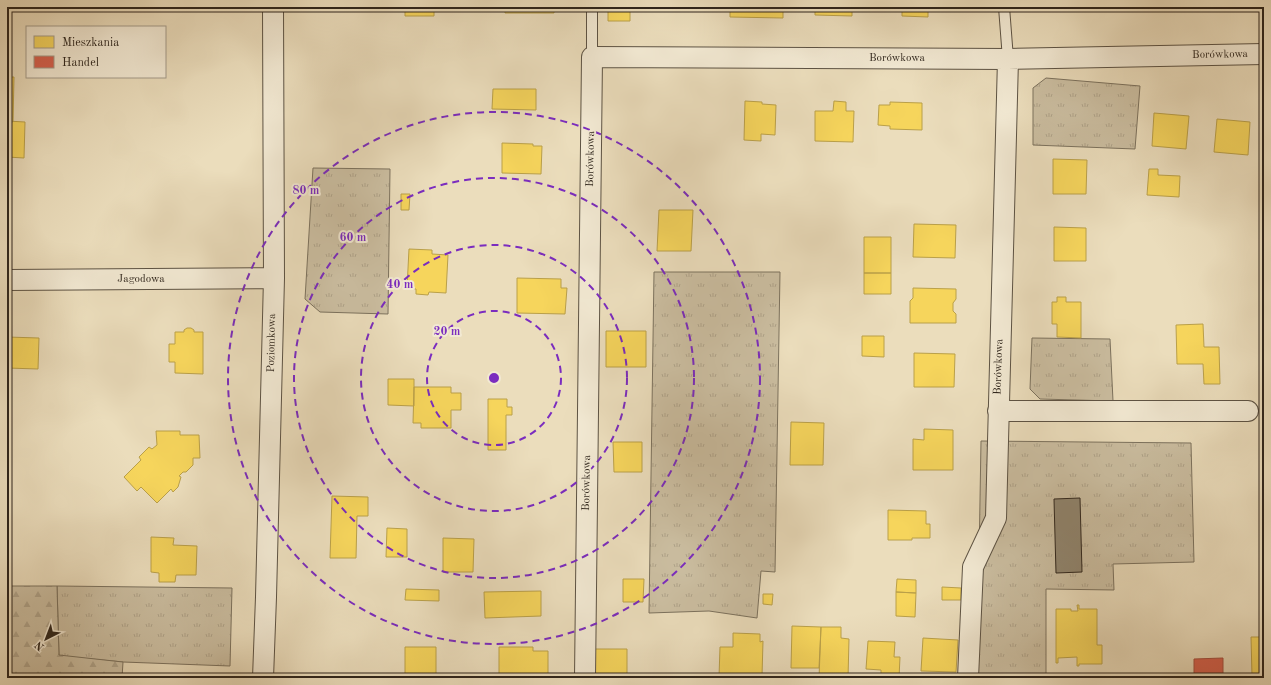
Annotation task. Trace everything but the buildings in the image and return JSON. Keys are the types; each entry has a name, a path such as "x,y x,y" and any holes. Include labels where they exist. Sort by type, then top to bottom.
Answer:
{"street":[{"name":"Poziomkowa","path":"263,678 274,278 273,7"},
{"name":"Borówkowa","path":"585,678 592,57 1008,59 1264,54"},
{"name":"Borówkowa","path":"968,678 973,568 996,518 1008,59"},
{"name":"Jagodowa","path":"7,280 274,278"},
{"name":"Borówkowa","path":"998,411 1248,411"}],"lane":[{"path":"592,7 592,57"},
{"path":"1004,7 1008,59"}],"green space":[{"path":"1046,78 1140,86 1135,149 1033,145 1033,88"},
{"path":"313,168 390,169 388,314 320,312 305,299"},
{"path":"654,272 780,272 775,572 761,571 757,618 709,611 649,613"},
{"path":"1032,338 1110,339 1113,401 1040,399 1030,389"},
{"path":"981,441 1191,443 1194,562 1113,564 1114,590 1046,589 1046,678 977,678"},
{"path":"7,586 57,586 59,655 123,662 122,678 7,678"},
{"path":"57,586 232,588 230,666 123,662 59,656"}]}
